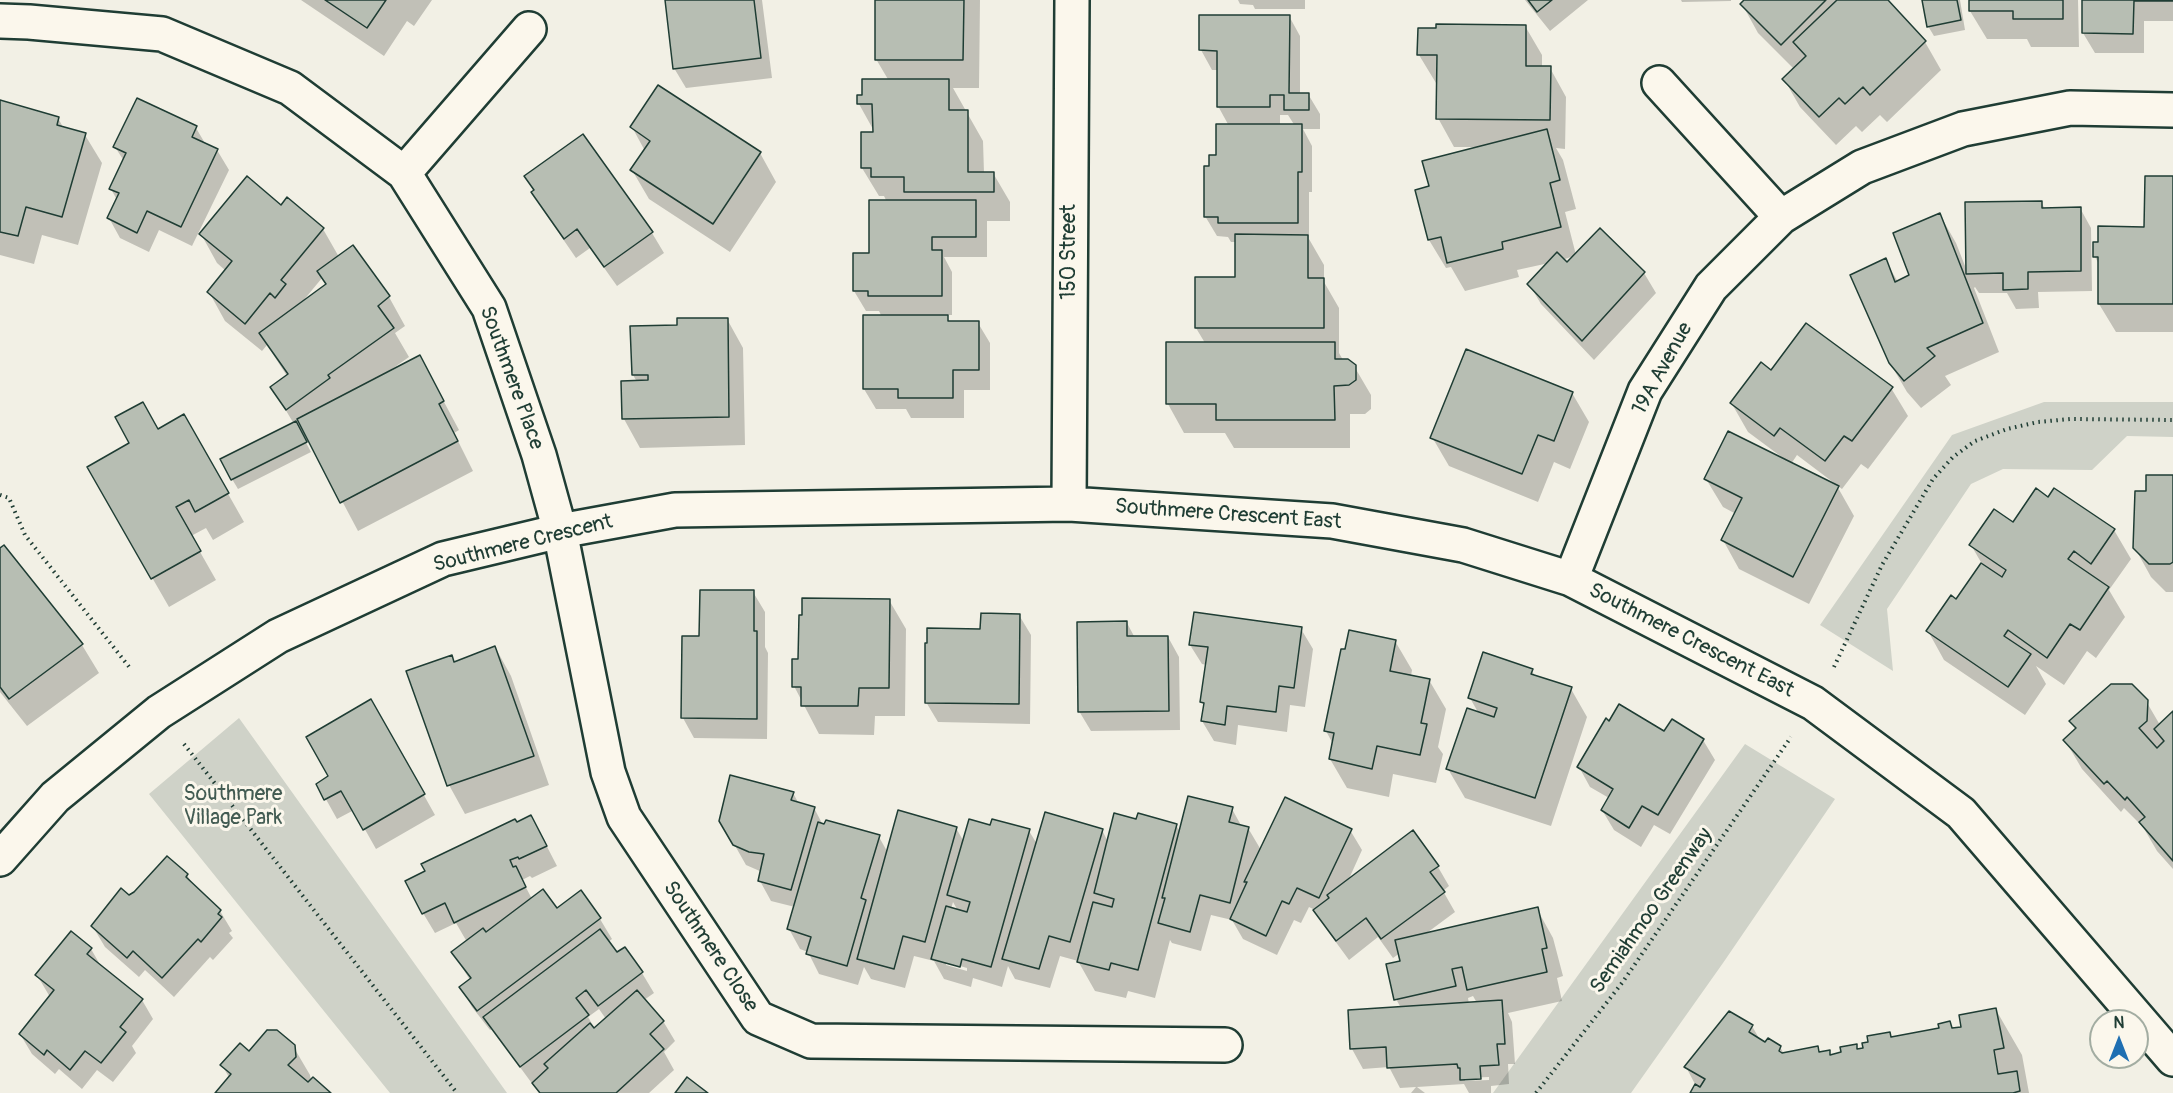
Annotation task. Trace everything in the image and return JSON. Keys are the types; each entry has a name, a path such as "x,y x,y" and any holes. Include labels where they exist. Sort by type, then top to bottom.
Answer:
{"street":[{"name":"150 Street","path":"1069,504 1072,0"},
{"name":"Southmere Place","path":"0,21 162,34 290,88 404,173 489,308 539,455 560,531"},
{"path":"404,173 529,29"},
{"path":"1659,83 1781,218"},
{"name":"19A Avenue","path":"1571,579 1646,391 1711,286 1781,218 1862,167 1963,129 2070,108 2173,110"},
{"name":"Southmere Crescent","path":"0,859 55,797 159,712 278,636 443,559 560,531 675,510 1069,504"},
{"name":"Southmere Crescent East","path":"1069,504 1332,521 1463,545 1571,579 1813,703 1961,813 2173,1059"},
{"name":"Southmere Close","path":"560,531 608,772 624,817 758,1018 811,1041 1225,1045"}],"path":[{"path":"1838,661 1881,565 1933,479 1960,451 1975,441 2007,429 2038,422 2070,419 2173,420"},
{"path":"0,495 9,498 25,535 130,668"},
{"name":"Semiahmoo Greenway","path":"1536,1093 1622,983 1787,744"},
{"path":"185,745 457,1093"}],"green space":[{"path":"2044,402 2173,402 2173,437 2127,436 2092,470 2003,469 1971,484 1887,609 1893,671 1820,625 1952,435"},
{"name":"Southmere Village Park","path":"239,718 507,1093 390,1093 149,794"},
{"path":"1745,744 1835,799 1631,1093 1493,1093"}],"building":[{"path":"325,0 386,0 367,28"},
{"path":"665,0 754,0 761,58 673,69"},
{"path":"875,0 964,0 963,60 875,60"},
{"path":"1528,0 1552,0 1537,12"},
{"path":"1744,0 1826,0 1781,45 1740,4"},
{"path":"1837,0 1888,0 1926,41 1870,95 1863,87 1845,104 1839,98 1819,117 1782,79 1806,56 1793,42"},
{"path":"1922,0 1957,0 1961,20 1927,27"},
{"path":"1969,0 2063,0 2063,19 2013,19 2013,11 1969,11"},
{"path":"2082,0 2173,1 2134,1 2133,34 2082,33"},
{"path":"1199,15 1290,15 1289,93 1309,93 1309,110 1284,110 1284,95 1270,95 1270,107 1217,107 1217,51 1199,50"},
{"path":"1436,24 1526,25 1526,66 1551,66 1550,120 1436,119 1437,55 1417,55 1418,28 1436,28"},
{"path":"862,79 949,79 949,110 968,110 968,172 994,172 994,192 904,192 904,177 871,177 871,168 861,168 861,132 873,132 872,104 857,104 857,95 862,95"},
{"path":"658,85 761,152 713,224 630,170 650,141 630,127"},
{"path":"137,98 197,126 192,137 218,149 181,227 147,211 137,233 107,218 119,193 109,189 126,153 113,147"},
{"path":"0,100 59,117 57,125 86,133 62,217 26,207 18,236 0,232"},
{"path":"1216,124 1302,124 1302,172 1298,172 1298,223 1218,223 1218,217 1204,217 1204,166 1209,166 1209,155 1216,155"},
{"path":"1547,129 1560,180 1550,183 1561,227 1502,242 1503,249 1447,263 1441,237 1428,240 1415,190 1429,186 1422,161"},
{"path":"583,134 653,232 604,267 577,229 564,239 531,192 534,190 524,176"},
{"path":"247,176 281,205 287,197 324,228 281,280 286,284 275,298 270,293 245,324 207,292 232,261 199,234"},
{"path":"2145,176 2173,176 2173,304 2098,304 2098,257 2093,257 2093,242 2098,242 2098,226 2144,227"},
{"path":"869,200 976,200 976,237 932,237 932,250 942,250 942,296 868,296 868,291 853,291 853,253 869,253"},
{"path":"2042,201 2042,208 2081,207 2081,271 2028,272 2028,289 2003,290 2003,273 1966,274 1965,202"},
{"path":"1940,213 1983,323 1927,348 1935,356 1904,381 1889,363 1850,275 1886,258 1895,282 1909,275 1893,233"},
{"path":"1600,228 1645,272 1582,341 1527,284 1557,252 1567,262"},
{"path":"1235,234 1308,235 1308,278 1324,278 1324,328 1195,328 1195,277 1235,277"},
{"path":"353,245 390,296 378,306 394,328 328,375 330,378 286,410 270,387 288,374 259,333 326,284 317,271"},
{"path":"863,315 948,315 948,321 979,321 979,370 953,370 953,398 898,398 898,389 863,389"},
{"path":"677,318 728,318 729,417 622,419 621,381 648,380 648,375 632,375 630,326 677,325"},
{"path":"1806,323 1893,387 1852,441 1844,436 1825,461 1780,428 1774,436 1730,403 1761,362 1771,370"},
{"path":"1166,342 1335,342 1335,359 1348,359 1356,365 1356,380 1349,385 1334,386 1335,420 1216,420 1216,404 1166,404"},
{"path":"1466,349 1573,392 1554,441 1538,435 1522,474 1430,438"},
{"path":"420,355 444,401 439,404 458,441 340,503 297,419"},
{"path":"143,402 158,429 184,414 229,493 195,512 189,500 176,507 201,551 151,579 87,467 129,443 115,417"},
{"path":"296,421 307,442 231,480 220,459"},
{"path":"1728,431 1839,486 1793,577 1721,540 1742,498 1704,479"},
{"path":"2146,475 2173,475 2173,562 2170,564 2149,564 2133,548 2135,491 2146,491"},
{"path":"2036,488 2048,497 2054,488 2115,529 2091,564 2074,551 2068,559 2109,587 2080,630 2070,624 2047,658 2008,630 2004,636 2031,654 2008,687 1926,631 1951,595 1956,599 1981,563 2002,577 2006,570 1969,545 1994,509 2013,522"},
{"path":"4,545 83,644 9,699 0,687 0,548"},
{"path":"700,590 754,590 754,631 757,631 757,719 681,718 682,636 699,636"},
{"path":"802,598 890,599 889,688 859,688 858,706 801,706 801,687 792,687 792,659 798,659 799,615 802,615"},
{"path":"1194,612 1302,627 1294,688 1279,686 1276,712 1227,706 1225,725 1201,721 1204,703 1200,702 1208,647 1189,645"},
{"path":"981,613 1020,614 1019,704 925,703 927,628 980,629"},
{"path":"1127,621 1127,636 1168,636 1169,711 1078,712 1077,622"},
{"path":"1349,630 1396,640 1390,671 1430,679 1421,723 1427,724 1420,755 1377,746 1372,769 1329,759 1334,733 1324,731 1341,649 1345,649"},
{"path":"495,646 534,756 447,786 406,671 452,655 454,662"},
{"path":"1483,652 1533,669 1531,674 1572,687 1535,798 1446,769 1467,708 1494,717 1497,708 1468,698"},
{"path":"2111,684 2132,684 2148,700 2147,721 2139,728 2157,748 2164,741 2154,729 2173,711 2173,861 2139,822 2145,817 2127,797 2125,800 2107,781 2104,784 2063,740 2076,728 2069,721"},
{"path":"371,699 425,794 363,830 341,791 324,800 316,784 328,776 306,737"},
{"path":"1619,704 1664,731 1672,719 1704,739 1658,815 1642,806 1629,828 1601,810 1613,789 1577,767 1606,718 1609,721"},
{"path":"730,775 794,792 791,800 815,807 791,890 758,881 764,854 749,852 733,845 719,821"},
{"path":"1188,796 1233,807 1229,822 1249,827 1230,903 1200,895 1190,932 1158,923 1165,898 1162,898"},
{"path":"1285,797 1352,829 1319,898 1297,888 1289,904 1282,901 1266,936 1230,919 1247,882 1244,882"},
{"path":"898,810 957,827 925,942 903,936 894,969 857,959"},
{"path":"1045,812 1103,829 1070,942 1049,936 1039,969 1002,959"},
{"path":"1114,813 1136,819 1138,813 1177,824 1138,970 1111,963 1109,970 1077,962 1093,902 1112,907 1114,899 1094,893"},
{"path":"531,815 547,846 519,859 518,857 510,860 513,867 516,866 526,887 454,923 445,903 422,914 405,881 425,871 421,864 515,819 517,822"},
{"path":"969,819 990,825 992,819 1030,829 991,967 962,959 960,967 931,959 946,906 967,912 970,902 947,895"},
{"path":"826,820 880,835 861,898 866,900 847,966 806,954 811,937 787,929 818,822 824,824"},
{"path":"1413,830 1439,866 1430,872 1445,892 1381,939 1366,918 1336,941 1313,910 1329,898 1327,895"},
{"path":"167,856 188,874 186,877 221,910 218,914 222,917 201,942 198,939 162,978 133,951 127,958 91,926 121,888 129,895 134,892"},
{"path":"543,889 557,908 581,890 601,918 477,1011 459,987 471,978 451,952 483,928 486,932"},
{"path":"1538,907 1547,948 1542,949 1547,972 1467,990 1462,967 1452,969 1456,986 1394,1000 1386,964 1400,961 1395,940"},
{"path":"600,929 617,952 625,947 643,972 598,1006 586,990 576,998 589,1015 520,1067 483,1017"},
{"path":"71,931 92,948 87,954 143,999 120,1027 126,1032 101,1063 85,1051 70,1070 47,1050 44,1055 19,1034 54,990 35,975"},
{"path":"637,990 664,1021 650,1034 664,1049 616,1093 540,1093 532,1083 548,1068 544,1064 590,1023 594,1028"},
{"path":"1502,1000 1505,1044 1497,1044 1499,1065 1480,1066 1481,1079 1460,1080 1460,1068 1457,1064 1387,1068 1386,1047 1350,1049 1348,1010"},
{"path":"1996,1008 2004,1048 1994,1050 1998,1074 2017,1071 2020,1091 2013,1093 1690,1093 1695,1084 1700,1087 1705,1079 1684,1067 1729,1011 1753,1025 1749,1032 1765,1042 1768,1038 1781,1046 1779,1051 1782,1053 1818,1046 1819,1052 1830,1050 1830,1055 1841,1052 1840,1047 1857,1044 1857,1049 1863,1048 1862,1043 1868,1042 1867,1036 1890,1032 1891,1037 1939,1028 1938,1024 1950,1021 1952,1028 1961,1027 1959,1015"},
{"path":"267,1030 277,1030 295,1045 296,1057 288,1065 308,1082 313,1077 331,1093 215,1093 231,1074 220,1065 240,1043 249,1051"},
{"path":"687,1077 708,1093 675,1093"}]}
